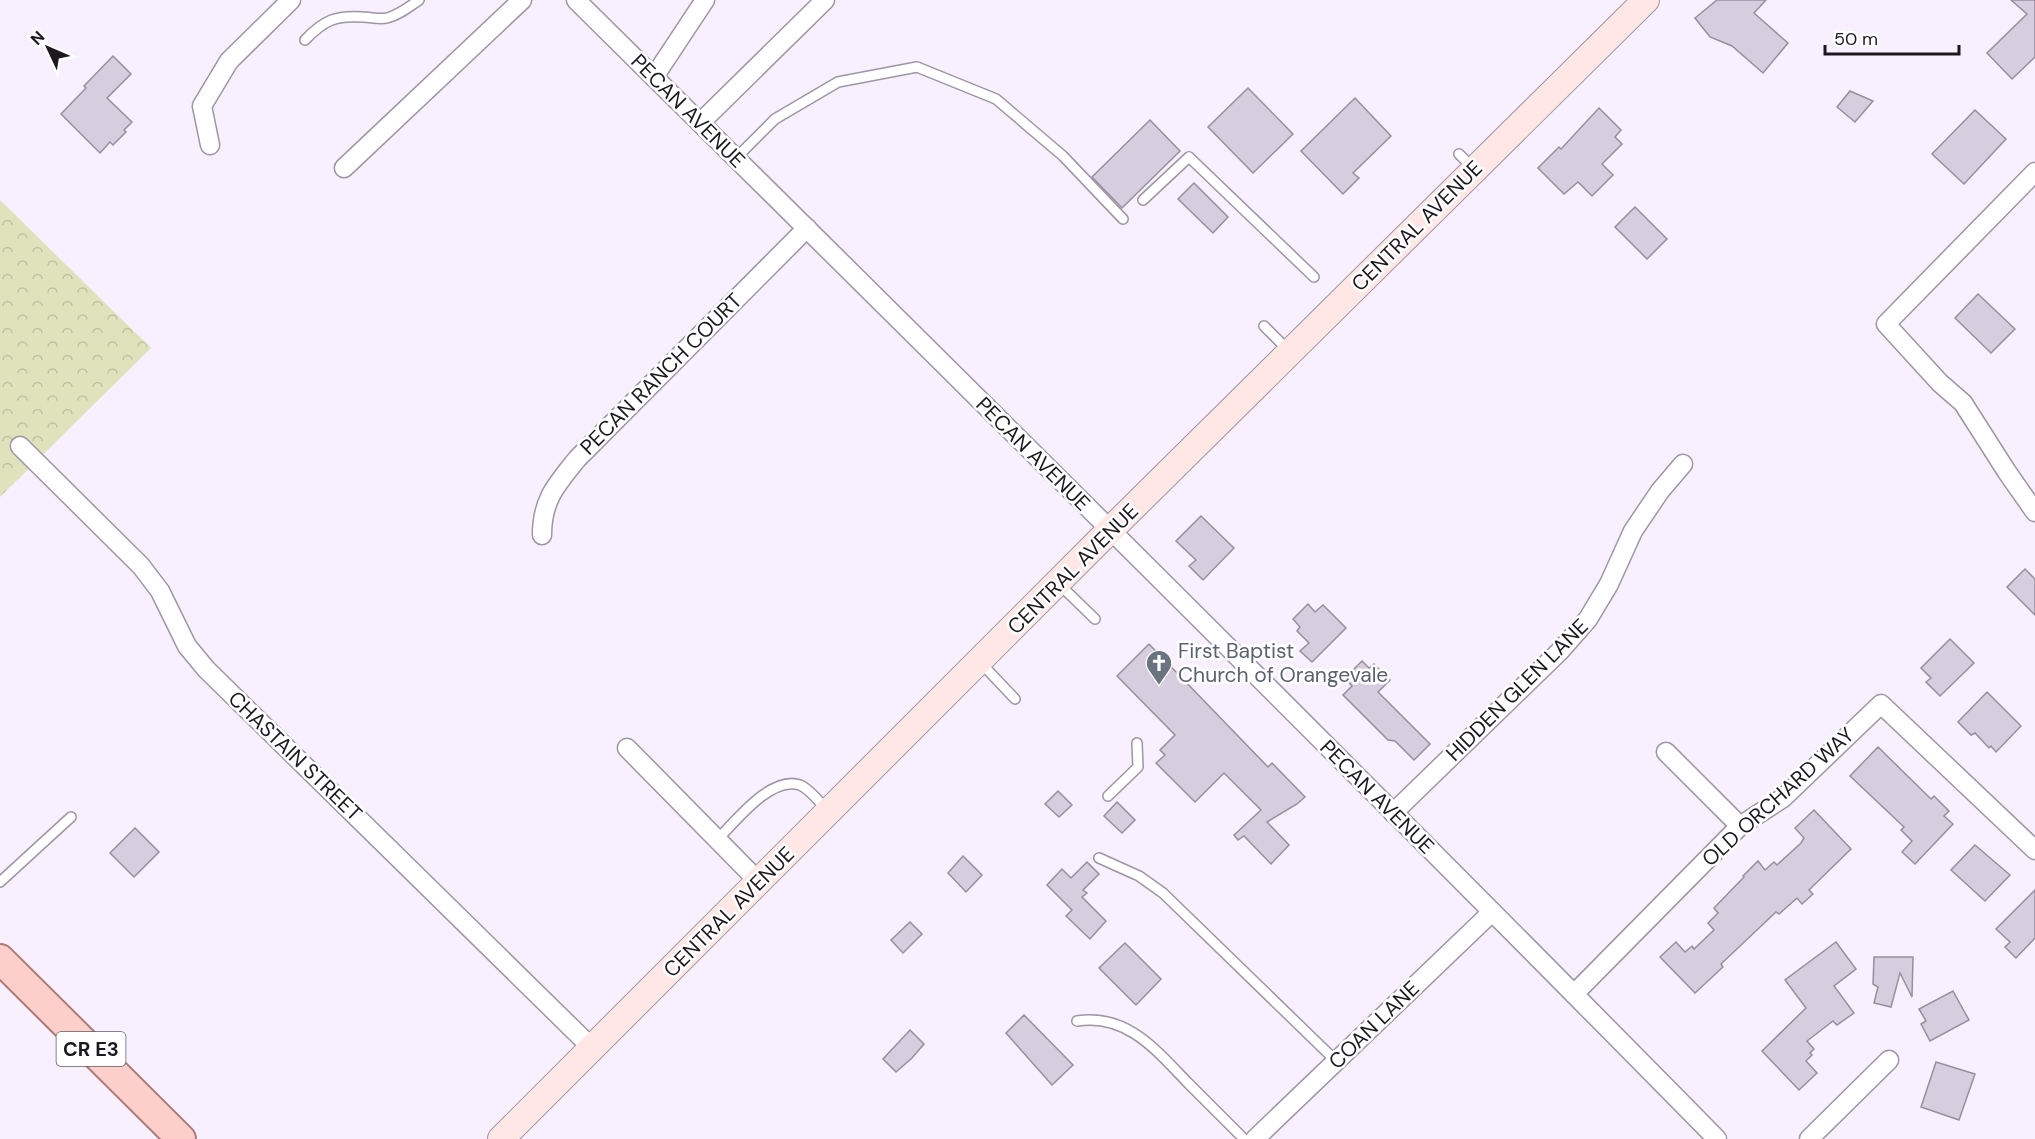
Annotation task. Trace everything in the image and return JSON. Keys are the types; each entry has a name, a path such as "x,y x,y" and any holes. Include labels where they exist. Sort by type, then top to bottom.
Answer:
{"main road":[{"name":"CR E3","path":"0,958 181,1139"}],"street":[{"path":"210,146 202,106 229,61 291,0"},
{"path":"344,168 522,0"},
{"name":"PECAN AVENUE","path":"576,0 807,228 1717,1139"},
{"path":"654,77 705,0"},
{"path":"700,123 825,0"},
{"name":"CENTRAL AVENUE","path":"501,1139 1290,353 1466,161 1646,0"},
{"path":"2035,172 1886,324 1940,383 1963,403 2035,512"},
{"name":"PECAN RANCH COURT","path":"542,535 545,504 551,492 576,459 807,228"},
{"name":"CHASTAIN STREET","path":"20,447 141,566 160,591 187,646 206,669 592,1048"},
{"name":"HIDDEN GLEN LANE","path":"1393,813 1560,651 1588,619 1609,584 1633,531 1660,491 1683,464"},
{"name":"OLD ORCHARD WAY","path":"1574,994 1740,826 1783,798 1881,704 2035,850"},
{"path":"627,748 759,882"},
{"path":"1666,752 1740,826"},
{"name":"COAN LANE","path":"1262,1137 1336,1061 1492,912"},
{"path":"1809,1139 1889,1060"}],"lane":[{"path":"305,40 326,21 338,17 361,16 384,19 401,13 419,0"},
{"path":"736,158 776,119 838,82 917,67 996,99 1063,156 1123,219"},
{"path":"1143,200 1189,157 1314,277"},
{"path":"1264,326 1290,353"},
{"path":"1058,583 1095,620"},
{"path":"979,662 1015,699"},
{"path":"1108,796 1138,767 1137,743"},
{"path":"717,840 766,791 786,784 800,785 829,812"},
{"path":"0,882 71,817"},
{"path":"1099,858 1139,876 1163,893 1336,1061"},
{"path":"1077,1021 1093,1019 1137,1034 1164,1056 1244,1139"}],"green space":[{"path":"0,200 151,348 0,497"}],"building":[{"path":"1717,0 1766,0 1754,13 1788,43 1763,73 1732,46 1710,37 1695,18"},
{"path":"2011,0 2035,0 2035,57 2012,79 1987,53 2027,14"},
{"path":"113,56 131,74 107,98 132,122 113,145 110,142 100,153 61,114"},
{"path":"1248,88 1293,134 1253,173 1208,127"},
{"path":"1850,91 1873,101 1855,122 1837,107"},
{"path":"1355,98 1391,136 1353,173 1359,178 1343,194 1301,151"},
{"path":"1599,108 1621,130 1615,137 1622,144 1602,164 1613,175 1592,196 1578,182 1564,194 1538,168 1559,147 1561,149"},
{"path":"1975,110 2006,139 1964,184 1932,154"},
{"path":"1150,120 1180,151 1122,208 1092,177"},
{"path":"1194,183 1228,217 1213,233 1178,199"},
{"path":"1635,207 1667,239 1647,259 1615,227"},
{"path":"1978,294 2015,329 1991,353 1955,318"},
{"path":"1201,516 1234,548 1203,580 1189,566 1196,560 1176,541"},
{"path":"2025,569 2035,579 2035,615 2007,587"},
{"path":"1308,604 1315,612 1323,605 1346,628 1312,662 1300,651 1309,643 1297,631 1300,627 1293,619"},
{"path":"1950,639 1974,663 1940,696 1926,682 1931,678 1921,668"},
{"path":"1149,644 1268,767 1272,763 1305,797 1267,822 1289,845 1271,864 1244,836 1238,840 1234,835 1261,810 1224,773 1195,802 1156,763 1165,755 1160,750 1175,735 1117,676"},
{"path":"1362,661 1369,668 1374,664 1390,680 1378,692 1430,744 1414,760 1395,741 1388,740 1343,695 1352,686 1345,678"},
{"path":"1987,692 2021,726 1996,752 1975,733 1971,735 1958,722"},
{"path":"1878,747 1931,799 1934,796 1949,811 1944,816 1953,824 1915,864 1902,852 1912,841 1901,830 1904,827 1850,776"},
{"path":"1058,791 1072,805 1059,817 1045,804"},
{"path":"1117,802 1135,820 1122,833 1104,816"},
{"path":"1814,810 1851,849 1809,890 1813,894 1802,904 1797,898 1779,914 1776,912 1721,964 1723,967 1695,993 1660,957 1676,942 1685,952 1692,946 1694,949 1714,930 1708,923 1718,913 1714,908 1758,861 1765,870 1774,862 1777,865 1801,843 1804,838 1795,828"},
{"path":"135,828 159,852 134,877 110,853"},
{"path":"1975,845 2010,875 1985,901 1951,870"},
{"path":"963,856 982,875 966,892 948,873"},
{"path":"1087,862 1099,874 1083,890 1087,893 1082,897 1106,921 1090,939 1066,916 1072,910 1047,885 1062,869 1071,878"},
{"path":"2035,890 2035,938 2016,958 2005,947 2010,942 1996,929"},
{"path":"910,922 922,934 903,953 891,940"},
{"path":"1836,942 1856,969 1834,986 1854,1013 1837,1025 1833,1021 1807,1041 1814,1049 1806,1061 1817,1073 1799,1090 1762,1051 1806,1008 1785,980"},
{"path":"1125,943 1161,979 1136,1005 1099,968"},
{"path":"1874,957 1913,957 1912,997 1900,973 1891,1007 1874,1003 1878,987 1873,984"},
{"path":"1953,991 1969,1020 1930,1041 1921,1024 1926,1021 1919,1009"},
{"path":"1024,1015 1073,1065 1052,1085 1006,1033"},
{"path":"910,1030 924,1044 896,1072 883,1059"},
{"path":"1936,1062 1975,1074 1959,1120 1921,1107"}],"place":[{"name":"First Baptist Church of Orangevale","path":"1159,686"}]}
